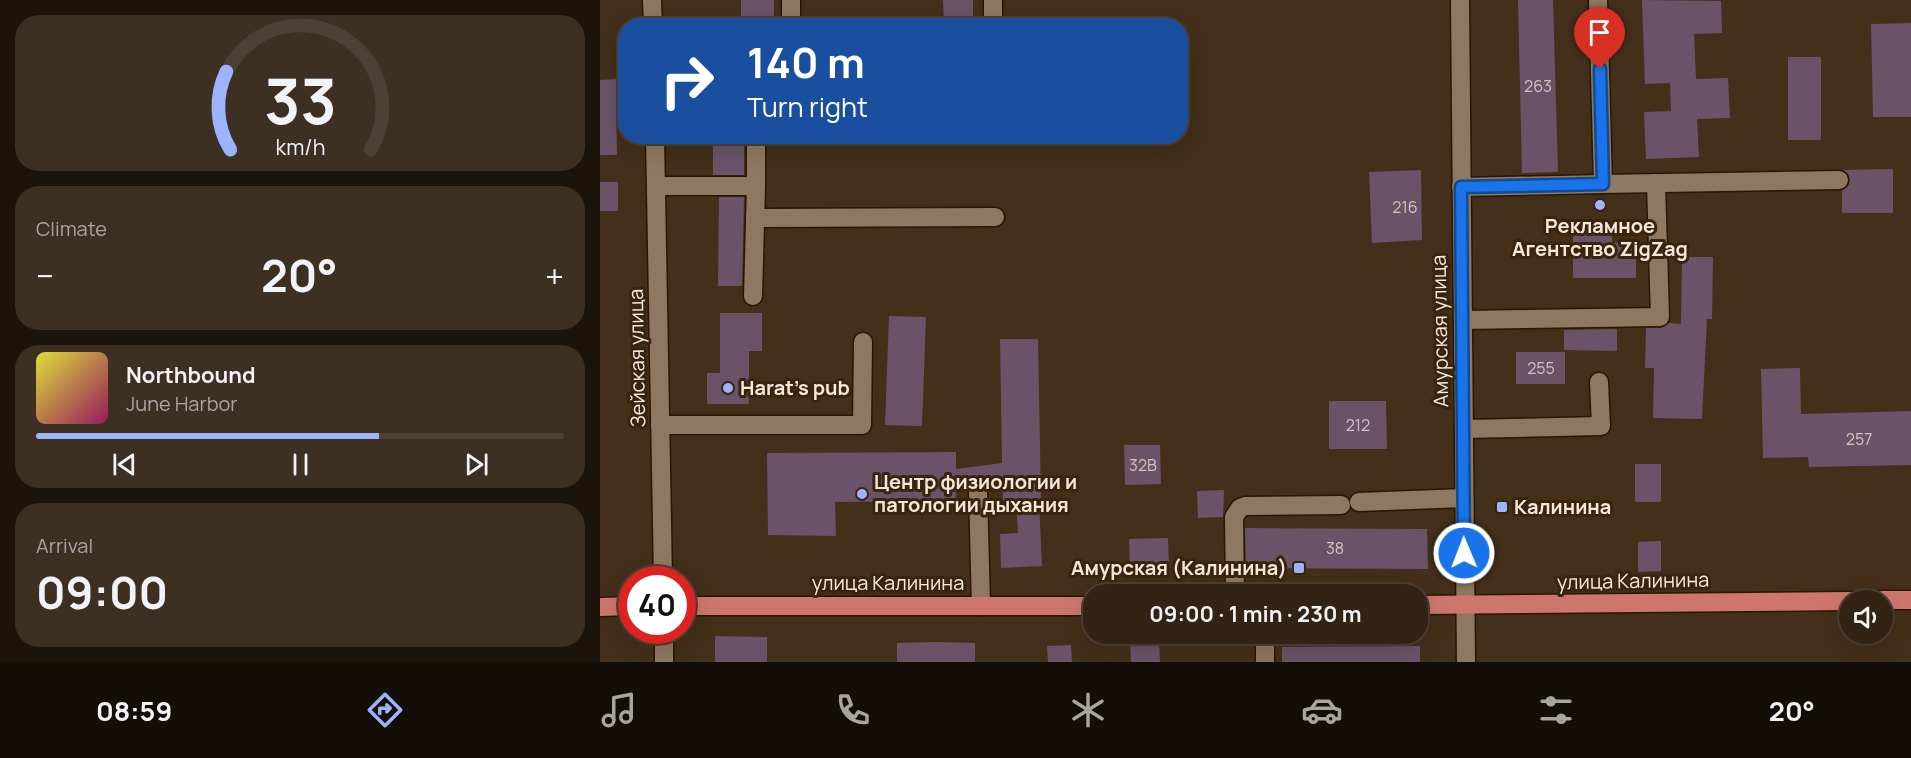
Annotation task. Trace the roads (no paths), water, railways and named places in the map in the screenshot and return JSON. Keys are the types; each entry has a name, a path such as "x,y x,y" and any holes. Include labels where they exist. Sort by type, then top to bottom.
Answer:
{"main road":[{"path":"1893,600 1911,600"},
{"name":"улица Калинина","path":"1428,605 1839,601"},
{"path":"600,607 618,606"},
{"name":"улица Калинина","path":"696,606 1083,606"}],"street":[{"path":"652,0 653,18"},
{"path":"791,0 791,18"},
{"path":"993,0 993,18"},
{"name":"Амурская улица","path":"1460,0 1466,662"},
{"path":"1598,0 1603,184"},
{"name":"Зейская улица","path":"655,144 663,566"},
{"path":"753,296 756,144"},
{"path":"1461,187 1839,180"},
{"path":"1463,320 1660,317 1656,183"},
{"path":"656,186 756,186"},
{"path":"755,218 995,217"},
{"path":"660,425 862,424 863,342"},
{"path":"1464,429 1601,426 1599,382"},
{"path":"978,491 981,606"},
{"path":"1235,584 1234,517 1240,508 1245,506 1464,498"},
{"path":"664,644 664,662"},
{"path":"1265,644 1266,662"}],"place":[{"name":"Рекламное Агентство ZigZag","path":"1600,205"},
{"name":"Harat’s pub","path":"728,388"},
{"name":"Центр физиологии и патологии дыхания","path":"862,494"},
{"name":"Калинина","path":"1502,507"},
{"name":"Амурская (Калинина)","path":"1299,568"}]}
